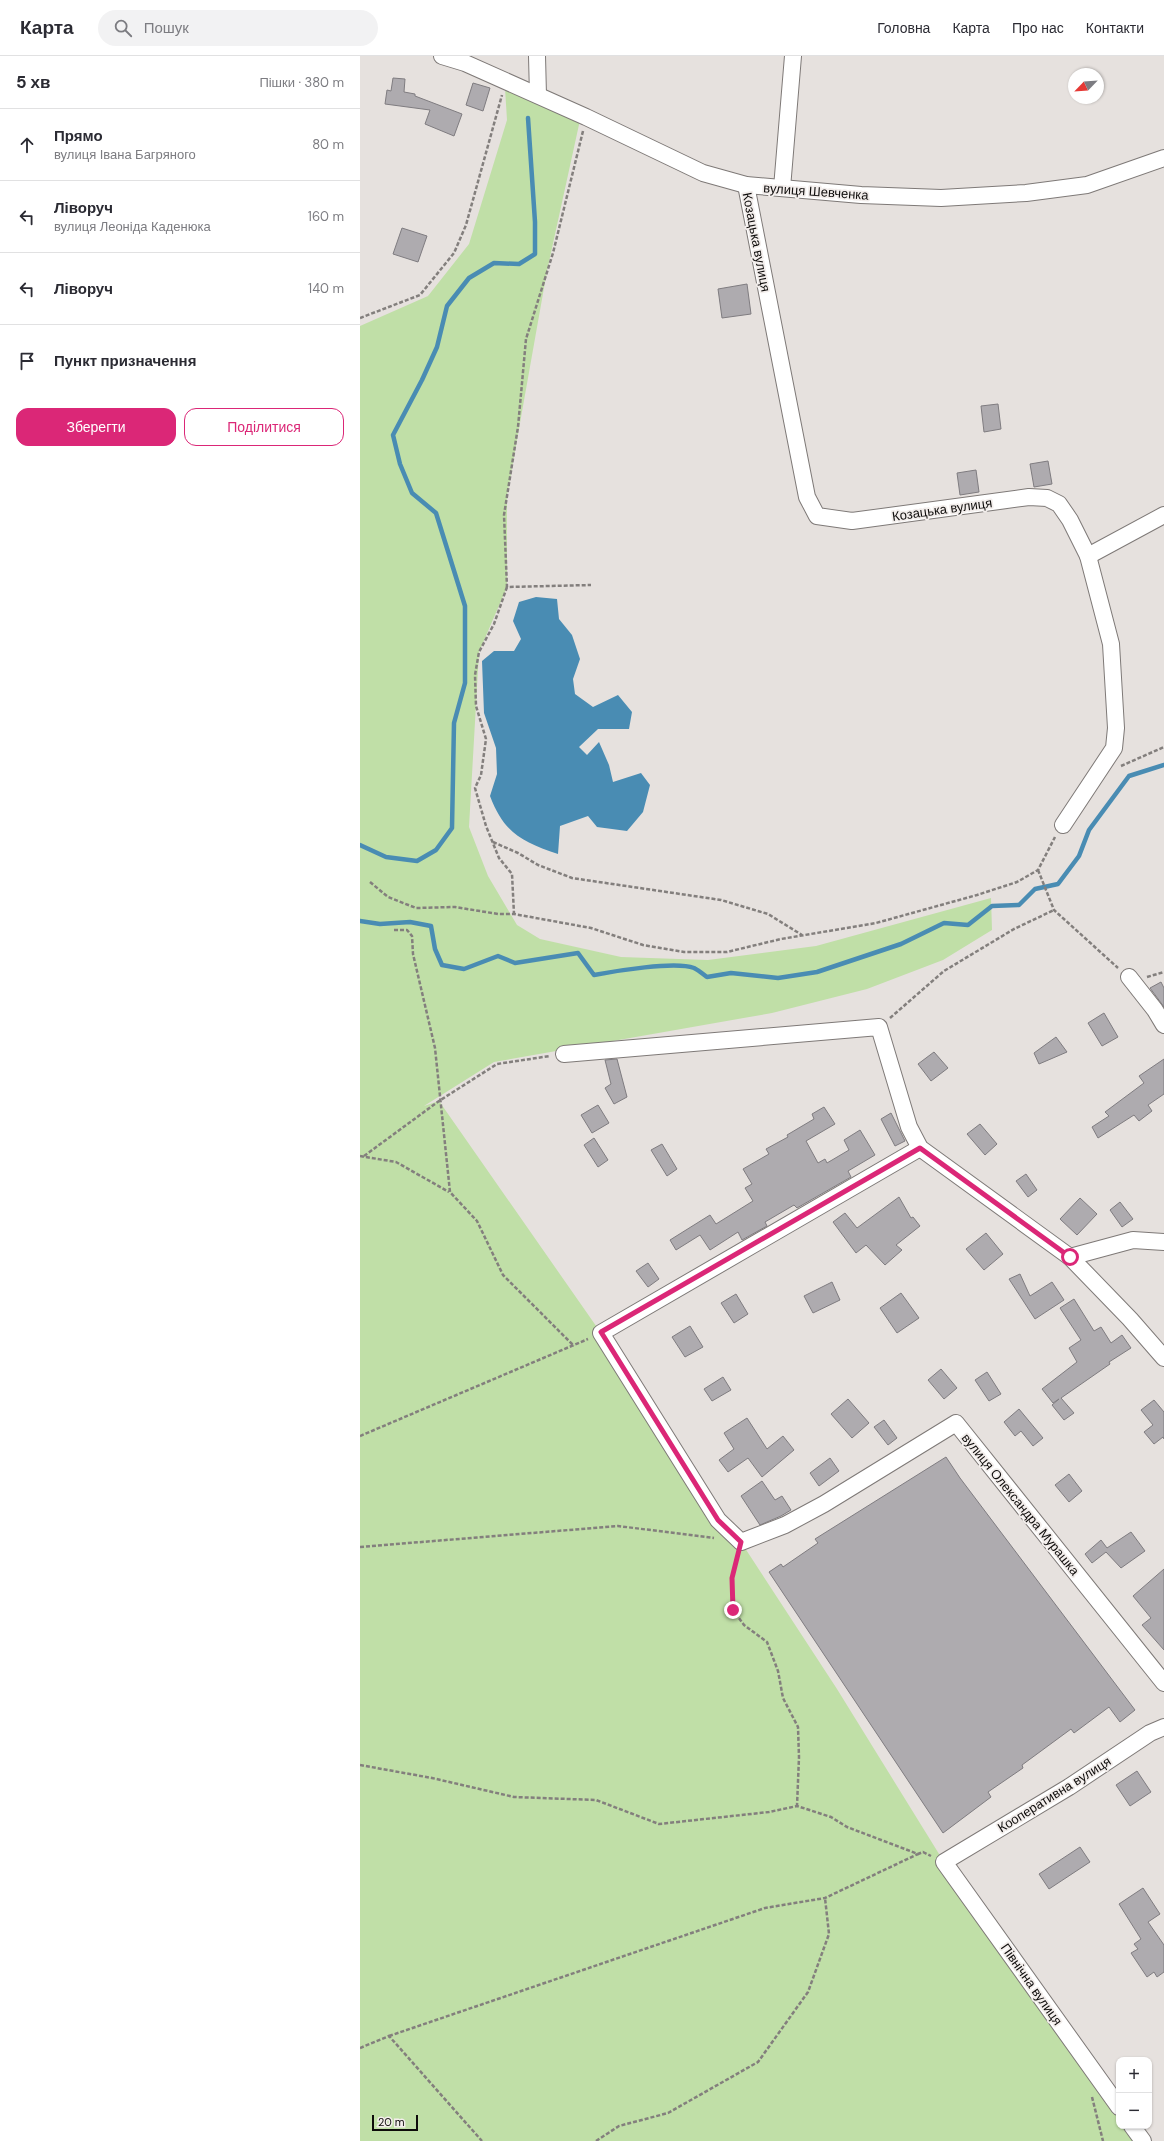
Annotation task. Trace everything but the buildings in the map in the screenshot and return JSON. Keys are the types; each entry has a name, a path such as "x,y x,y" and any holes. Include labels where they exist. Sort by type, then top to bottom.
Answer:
{"street":[{"name":"вулиця Шевченка","path":"442,56 506,80 703,173 746,185 861,195 941,198 1026,193 1087,185 1164,158"},
{"path":"537,56 538,95"},
{"path":"782,188 793,56"},
{"name":"Козацька вулиця","path":"746,185 807,497 817,516 852,521 1030,497 1046,498 1059,504 1070,520 1088,556 1110,644 1116,728 1114,748 1063,825"},
{"path":"1088,556 1164,515"},
{"path":"1129,976 1155,1010 1164,1025"},
{"path":"564,1054 879,1027 909,1127 920,1148 1070,1257 1130,1319 1164,1358"},
{"path":"741,1542 718,1520 601,1332 920,1148"},
{"path":"1070,1257 1133,1240 1164,1242"},
{"name":"вулиця Олександра Мурашка","path":"741,1542 785,1525 824,1504 956,1423 1164,1683"},
{"name":"Кооперативна вулиця","path":"944,1862 1069,1787 1150,1733 1164,1727"},
{"name":"Північна вулиця","path":"944,1862 1116,2103"},
{"path":"1134,2129 1143,2141"}],"path":[{"path":"360,318 420,295 454,253 466,225 506,80"},
{"path":"514,914 512,874 499,858 475,788 481,775 486,739 476,706 475,675 479,652 494,624 507,587 504,515 518,427 526,339 553,253 586,117"},
{"path":"507,587 591,585"},
{"path":"1096,777 1164,746"},
{"path":"370,882 388,898 416,908 455,907 498,914 514,914 591,928 642,944 684,952 727,952 803,935 876,923 977,895 1017,882 1038,870 1063,825"},
{"path":"493,842 518,852 538,865 572,878 721,900 768,914 803,935"},
{"path":"1038,870 1054,910 1129,976"},
{"path":"879,1027 944,971 1014,929 1054,910"},
{"path":"394,930 407,930 412,936 413,954 435,1048 450,1192"},
{"path":"364,1156 440,1101 497,1064 564,1054"},
{"path":"360,1156 396,1162 450,1192 477,1221 503,1275 574,1346"},
{"path":"360,1436 574,1346 601,1332"},
{"path":"360,1546 618,1526 741,1542 732,1578 733,1610 744,1625 767,1642 778,1671 783,1698 798,1727 799,1757 796,1806"},
{"path":"360,1765 432,1778 514,1797 596,1800 659,1824 769,1812 796,1806 831,1817 847,1827 918,1854"},
{"path":"360,2048 389,2036 765,1908 825,1898 923,1852 944,1862"},
{"path":"596,2141 619,2126 668,2113 758,2062 808,1992 829,1934 825,1898"},
{"path":"389,2036 482,2141"},
{"path":"1090,2090 1103,2141"}],"green space":[{"path":"505,88 580,120 547,271 507,496 507,587 479,652 469,827 488,876 517,925 540,939 621,957 708,960 816,946 991,898 992,930 943,960 867,989 772,1013 494,1062 424,1106 439,1101 601,1333 741,1542 837,1689 944,1862 1116,2103 1116,2129 1134,2129 1143,2141 360,2141 360,326 428,296 469,244 507,120"}],"water":[{"path":"536,597 557,599 559,619 572,635 580,659 573,679 575,694 593,707 618,695 632,712 629,729 598,729 579,747 587,755 599,742 609,765 613,782 641,773 650,785 643,812 627,831 597,827 588,816 560,826 558,854 534,845 516,834 501,819 490,796 497,774 496,748 484,713 482,661 494,651 514,651 521,639 513,621 519,602"}],"waterway":[{"path":"360,845 386,857 417,861 436,850 452,828 454,723 465,683 465,606 436,513 412,493 400,464 393,435 422,380 437,347 447,306 469,278 494,263 519,264 535,254 535,222 528,118"},
{"path":"360,921 380,924 410,922 431,926 435,949 442,965 464,969 498,956 515,963 578,953 594,975 660,966 685,966 694,968 707,977 731,973 778,978 817,972 901,944 944,923 968,925 992,906 1019,905 1035,889 1058,884 1079,856 1089,830 1129,776 1164,765"}],"route":[{"path":"733,1610 732,1578 741,1542 718,1520 601,1332 920,1148 1070,1257"}]}
